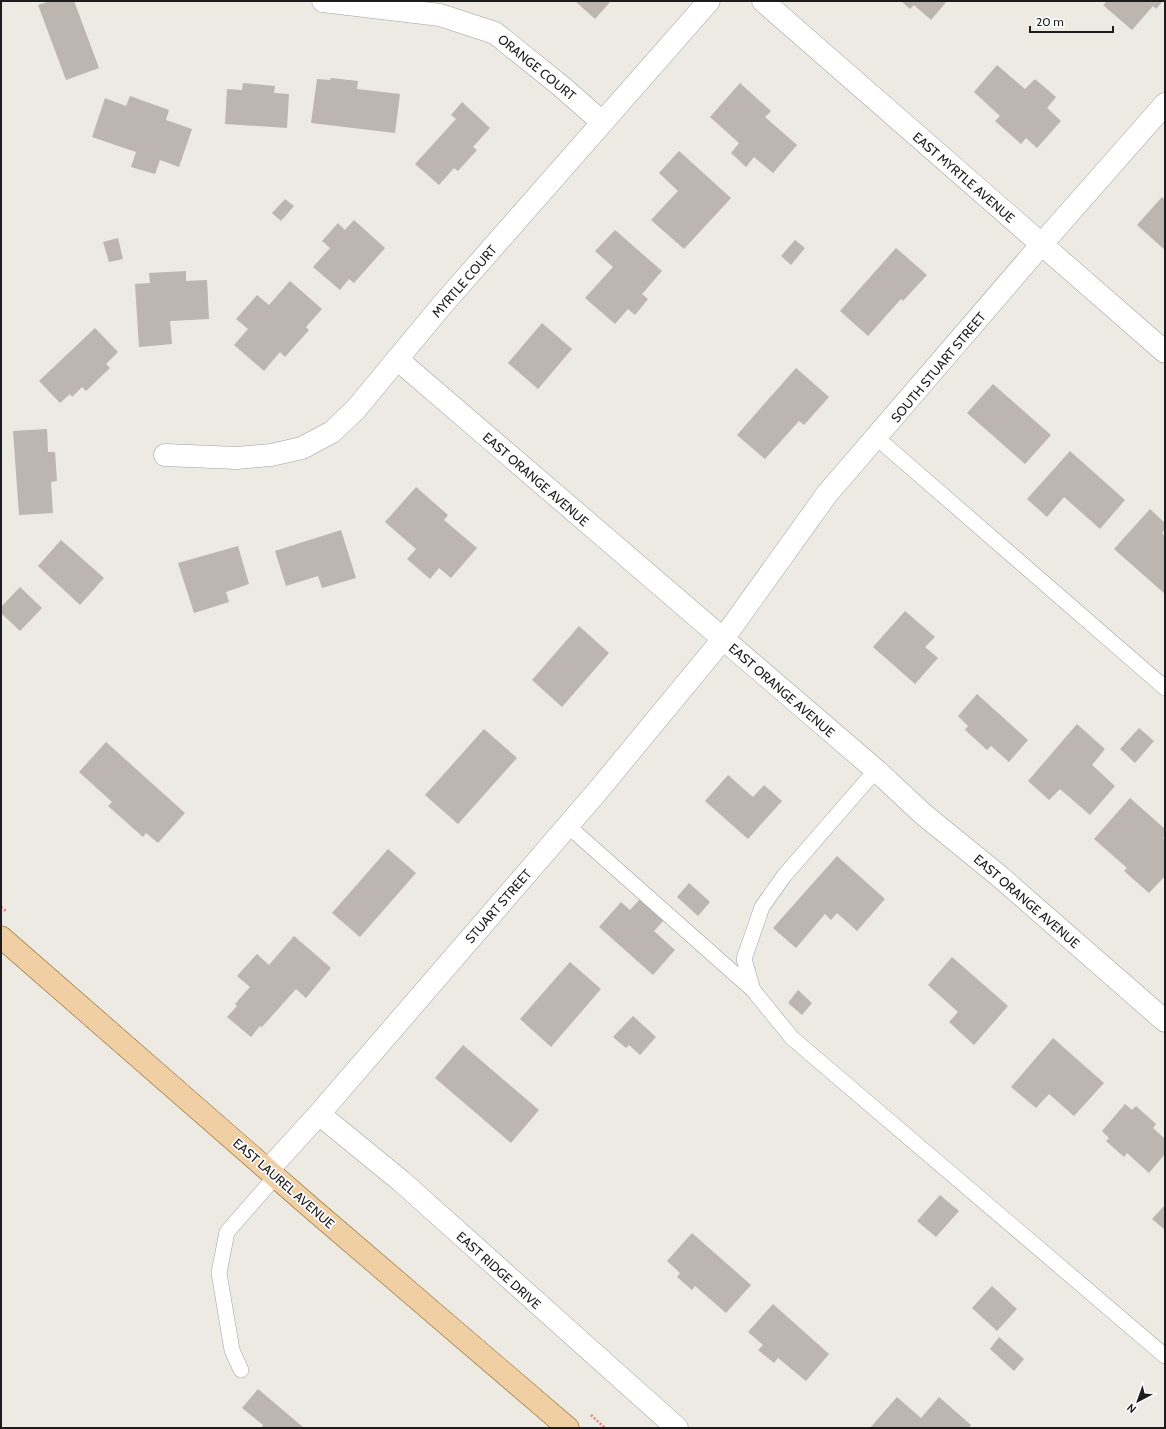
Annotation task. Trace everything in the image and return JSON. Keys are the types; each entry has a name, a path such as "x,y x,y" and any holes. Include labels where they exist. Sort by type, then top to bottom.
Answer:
{"main road":[{"name":"EAST LAUREL AVENUE","path":"1,937 568,1428"}],"street":[{"name":"ORANGE COURT","path":"323,1 440,15 495,33 561,86 602,122"},
{"name":"MYRTLE COURT","path":"165,455 237,458 271,455 302,448 332,432 356,409 397,359 602,122 709,1"},
{"name":"EAST MYRTLE AVENUE","path":"763,1 1165,352"},
{"name":"SOUTH STUART STREET","path":"723,639 827,494 877,438 1041,245 1165,104"},
{"name":"EAST ORANGE AVENUE","path":"397,359 876,770 923,814 998,875 1165,1021"},
{"name":"STUART STREET","path":"272,1173 319,1114 568,826 723,639"},
{"name":"EAST RIDGE DRIVE","path":"319,1114 401,1181 677,1428"}],"lane":[{"path":"877,438 1165,688"},
{"path":"753,990 744,959 762,908 784,876 876,770"},
{"path":"568,826 753,990 792,1038 1165,1356"},
{"path":"241,1370 232,1350 219,1273 227,1232 272,1173"}],"building":[{"path":"50,1 74,1 99,68 66,80 38,5"},
{"path":"575,1 611,1 595,19"},
{"path":"901,1 947,1 931,20 914,5 910,9"},
{"path":"1107,1 1163,1 1156,9 1153,6 1132,30 1103,5"},
{"path":"997,65 1025,89 1035,79 1056,97 1047,108 1061,121 1037,148 1026,138 1021,144 995,121 1000,116 974,92"},
{"path":"331,78 358,81 357,89 400,94 395,133 311,123 317,79 330,80"},
{"path":"243,83 275,86 274,93 289,94 287,128 225,124 227,89 242,90"},
{"path":"740,83 771,111 765,117 797,145 773,173 754,157 746,167 731,153 739,143 710,117"},
{"path":"130,96 169,110 166,120 192,129 179,167 160,160 155,174 131,167 136,152 92,137 105,98 126,106"},
{"path":"462,102 490,128 473,147 477,150 458,171 454,168 439,185 415,164 456,119 451,115"},
{"path":"679,151 731,198 684,249 651,220 678,191 659,173"},
{"path":"1162,197 1165,200 1165,250 1137,225"},
{"path":"285,199 294,206 281,221 272,213"},
{"path":"354,220 385,248 354,283 349,279 340,290 313,267 330,248 322,241 338,223 345,230"},
{"path":"615,230 662,271 642,294 648,299 635,315 628,309 615,324 585,298 613,267 595,251"},
{"path":"118,238 123,259 109,262 103,242"},
{"path":"795,240 805,248 791,265 781,256"},
{"path":"896,248 927,275 903,301 901,299 868,336 840,311"},
{"path":"186,271 186,281 207,280 209,319 170,321 172,344 139,347 135,284 150,283 149,273"},
{"path":"290,281 322,309 306,327 309,330 285,357 280,352 264,371 234,345 248,329 236,319 257,295 269,305"},
{"path":"542,323 572,349 538,389 508,363"},
{"path":"95,328 118,352 106,364 110,368 86,391 82,387 72,397 70,394 60,403 39,381"},
{"path":"796,368 829,397 804,425 799,421 765,459 737,435"},
{"path":"993,384 1051,435 1025,464 967,413"},
{"path":"47,429 48,452 55,452 57,481 51,482 53,513 19,515 13,431"},
{"path":"1070,451 1125,500 1100,529 1064,497 1047,517 1027,499"},
{"path":"416,487 448,515 444,520 477,548 451,578 439,568 430,579 407,559 416,549 385,522"},
{"path":"1150,509 1165,523 1165,529 1162,533 1165,536 1165,594 1114,549"},
{"path":"341,530 356,578 322,588 318,576 286,586 275,551"},
{"path":"61,540 104,578 80,605 38,566"},
{"path":"238,546 249,584 226,592 229,602 194,613 178,563"},
{"path":"20,587 42,608 20,631 1,613 1,607"},
{"path":"905,611 935,637 925,647 938,658 915,684 873,647"},
{"path":"579,626 609,653 562,707 532,680"},
{"path":"977,694 1028,740 1009,762 991,746 987,750 965,730 968,726 958,716"},
{"path":"1077,724 1105,749 1092,765 1115,786 1090,815 1060,789 1049,800 1028,781"},
{"path":"1139,728 1154,741 1135,763 1120,749"},
{"path":"484,729 517,758 458,824 425,795"},
{"path":"106,742 185,813 158,843 146,833 143,837 108,806 112,802 79,772"},
{"path":"728,775 753,797 764,785 782,801 748,839 705,801"},
{"path":"1130,798 1165,829 1165,836 1163,838 1165,840 1165,876 1149,893 1124,871 1127,868 1094,839"},
{"path":"388,849 416,873 360,937 332,913"},
{"path":"837,856 885,899 857,931 837,913 831,920 825,914 796,948 773,928"},
{"path":"689,883 710,902 698,916 677,897"},
{"path":"640,899 664,920 654,931 675,950 653,975 599,927 621,902 630,910"},
{"path":"294,936 331,968 306,998 296,989 251,1037 227,1017 237,1006 235,1004 250,987 237,976 257,954 269,965"},
{"path":"952,957 1008,1006 974,1045 949,1022 958,1012 928,985"},
{"path":"570,962 601,989 551,1047 520,1019"},
{"path":"798,990 812,1003 802,1015 788,1003"},
{"path":"633,1016 656,1037 640,1055 629,1045 626,1048 613,1037"},
{"path":"1053,1038 1104,1083 1074,1116 1049,1094 1036,1108 1011,1087"},
{"path":"463,1045 539,1110 511,1143 435,1078"},
{"path":"1125,1104 1132,1110 1136,1106 1156,1124 1153,1128 1165,1139 1165,1154 1149,1173 1127,1153 1124,1157 1106,1141 1109,1138 1102,1131"},
{"path":"940,1195 959,1211 936,1237 917,1221"},
{"path":"1165,1205 1165,1230 1152,1219"},
{"path":"692,1233 751,1285 726,1313 695,1286 692,1290 677,1277 680,1273 667,1261"},
{"path":"992,1286 1017,1309 997,1331 972,1308"},
{"path":"773,1304 829,1354 806,1381 778,1358 774,1363 758,1350 763,1345 748,1332"},
{"path":"999,1337 1024,1359 1014,1371 990,1349"},
{"path":"258,1389 304,1428 261,1428 263,1425 242,1408"},
{"path":"897,1397 921,1418 939,1397 971,1425 969,1428 870,1428"}]}
